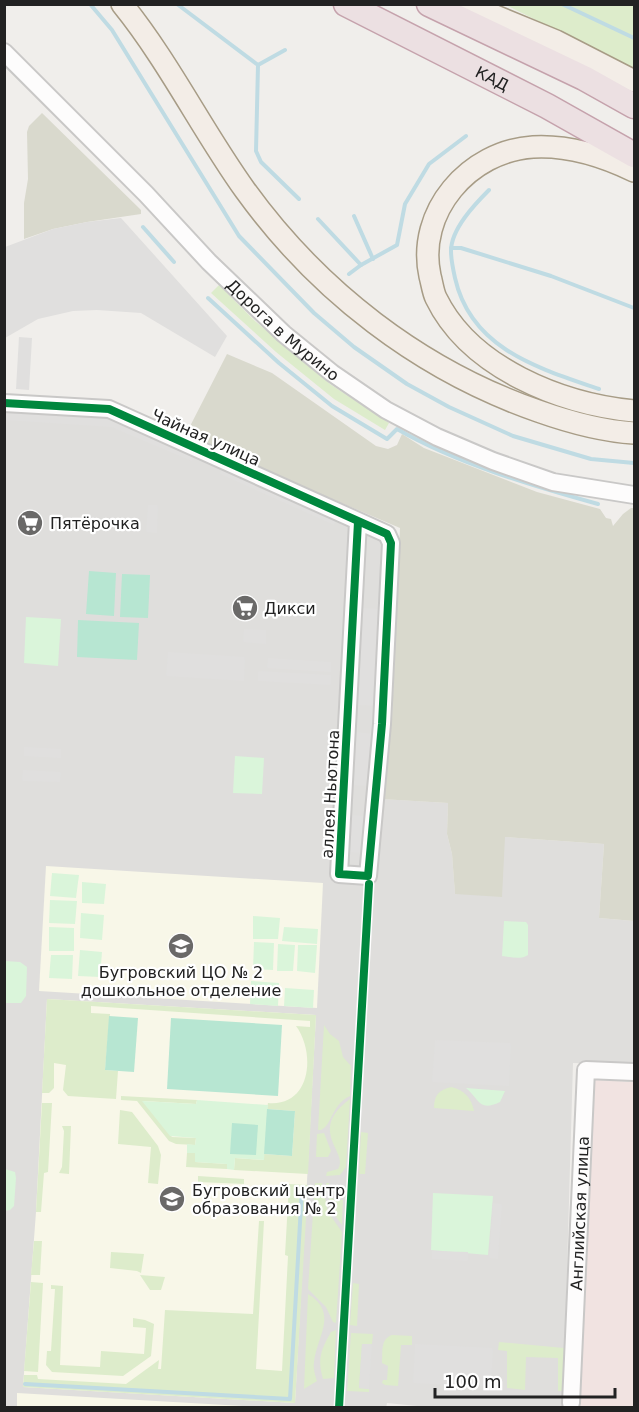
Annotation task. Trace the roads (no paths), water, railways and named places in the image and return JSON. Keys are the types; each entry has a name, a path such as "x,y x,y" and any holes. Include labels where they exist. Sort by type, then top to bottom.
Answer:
{"highway":[{"name":"КАД","path":"346,4 547,105 634,155"},
{"path":"429,4 584,78 634,106"}],"main road":[{"path":"122,4 147,37 244,189 284,240 354,308 430,361 511,402 588,426 634,434"},
{"path":"466,4 556,41 634,81"},
{"path":"634,171 585,152 557,147 532,147 505,152 480,164 461,178 443,201 431,226 427,263 435,296 454,328 488,359 519,378 555,392 592,404 634,411"}],"street":[{"name":"Дорога в Мурино","path":"4,52 146,194 209,262 284,334 341,380 386,410 437,437 493,461 553,482 634,495"},
{"path":"4,67 31,78"},
{"name":"Чайная улица","path":"4,403 109,409 387,534"},
{"name":"аллея Ньютона","path":"358,522 339,874 369,876 382,724 391,543 387,534"},
{"name":"Английская улица","path":"571,1403 586,1070 634,1072"}],"waterway":[{"path":"90,4 112,30 239,236 314,313 354,347 407,384 449,407 513,436 591,459 634,463"},
{"path":"177,4 258,65"},
{"path":"562,4 634,38"},
{"path":"285,50 258,65 256,151 261,162 299,199"},
{"path":"349,274 397,245 405,204 429,164 466,136"},
{"path":"489,190 459,226 452,243 453,268 463,302 476,322 492,339 510,352 553,373 599,389"},
{"path":"354,216 373,259"},
{"path":"318,219 361,265"},
{"path":"143,227 174,262"},
{"path":"451,248 461,248 551,276 634,308"},
{"path":"208,298 279,363 332,406 387,439 397,429 469,463 598,504"},
{"path":"25,1384 290,1399 302,1188"}],"place":[{"name":"Пятёрочка","path":"30,523"},
{"name":"Дикси","path":"245,608"},
{"name":"Бугровский ЦО № 2 дошкольное отделение","path":"181,946"},
{"name":"Бугровский центр образования № 2","path":"172,1199"}]}
